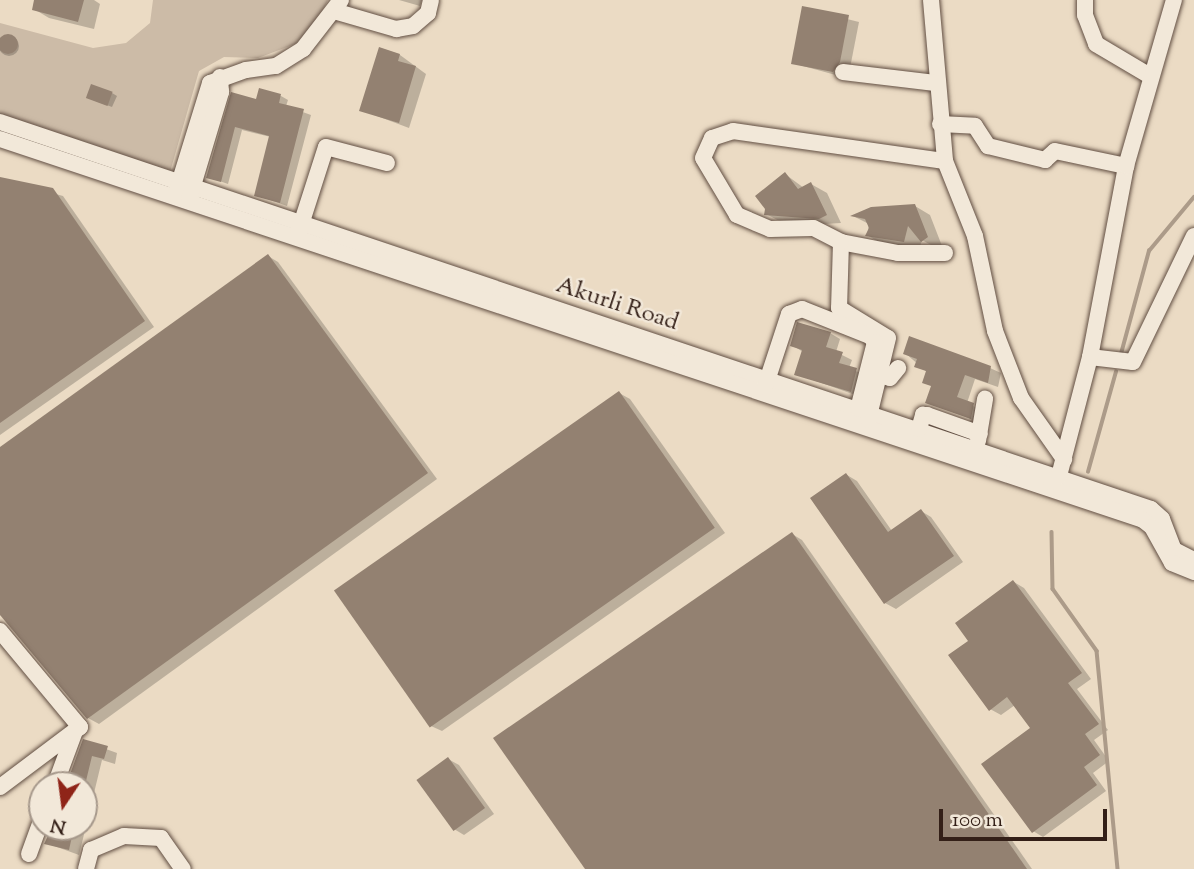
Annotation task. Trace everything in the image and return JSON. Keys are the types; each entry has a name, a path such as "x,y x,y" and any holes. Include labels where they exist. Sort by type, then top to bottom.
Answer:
{"street":[{"path":"183,194 209,86 220,76 276,66 303,49 337,5 396,29 413,26 428,13 431,0"},
{"path":"931,0 935,83 946,161 975,236 995,331 1012,376 1043,434 1064,459"},
{"path":"1085,0 1085,15 1096,44 1150,76"},
{"path":"1048,495 1063,478 1064,459 1090,357 1126,166 1174,0"},
{"path":"842,72 935,83"},
{"name":"Akurli Road","path":"0,122 11,137 765,385 980,449 1048,495 1143,520 1152,527 1172,563 1194,572"},
{"path":"940,124 975,126 988,146 1045,160 1055,151 1126,166"},
{"path":"945,253 898,253 841,242 814,228 770,229 737,215 703,158 712,138 733,131 946,161"},
{"path":"299,232 326,147 387,163"},
{"path":"1090,357 1133,362 1194,236"},
{"path":"841,242 839,308 885,332 887,344 880,375 865,415"},
{"path":"765,385 789,314 802,309 870,336 875,342 865,415"},
{"path":"887,344 902,349"},
{"path":"880,375 891,377 898,368"},
{"path":"980,449 985,399"},
{"name":"Akurli Road","path":"865,415 980,449 1151,509 1162,519 1174,550 1194,560"},
{"path":"0,631 80,727 0,787"},
{"path":"60,771 75,731"},
{"path":"86,869 91,850 124,836 161,838 183,869"},
{"path":"29,854 34,841"}],"shaded area":[{"path":"153,0 328,0 315,25 295,44 258,58 224,57 199,71 170,172 0,115 0,23 93,48 126,43 150,23"}],"building":[{"path":"34,0 84,0 78,22 32,10"},
{"path":"802,6 849,15 840,62 833,72 791,64"},
{"path":"8,34 15,37 18,44 15,51 8,54 1,51 -2,44 1,37"},
{"path":"379,47 400,54 398,61 416,66 399,123 359,111"},
{"path":"91,84 113,92 107,106 86,98"},
{"path":"259,88 281,94 279,103 304,109 280,203 254,196 269,136 235,127 221,182 206,178 231,92 256,99"},
{"path":"785,172 798,189 811,182 827,215 819,219 764,215 765,209 755,196"},
{"path":"0,177 53,188 145,321 0,423"},
{"path":"915,204 928,237 921,242 908,226 904,242 865,236 869,228 865,219 850,216 871,207"},
{"path":"268,254 428,473 87,719 0,615 0,447"},
{"path":"797,322 831,332 826,347 843,352 839,363 857,368 851,392 794,375 802,350 790,346"},
{"path":"909,336 991,366 988,383 965,375 957,397 974,403 971,419 925,403 931,386 922,383 926,371 914,367 917,359 903,354"},
{"path":"619,391 715,528 430,727 334,591"},
{"path":"846,473 888,532 921,509 954,556 884,604 810,498"},
{"path":"792,532 1027,869 585,869 493,738"},
{"path":"1013,580 1082,673 1068,683 1099,724 1085,734 1100,755 1084,767 1097,785 1032,833 981,764 1030,728 1007,697 989,711 948,655 968,641 955,623"},
{"path":"83,739 108,746 104,759 92,756 88,771 71,771"},
{"path":"448,757 485,808 453,831 416,780"},
{"path":"45,841 71,841 69,850 44,844"}],"waterway":[{"path":"1121,354 1149,251 1194,197"},
{"path":"1088,472 1116,372"},
{"path":"1052,532 1053,589 1097,651 1118,869"}]}
